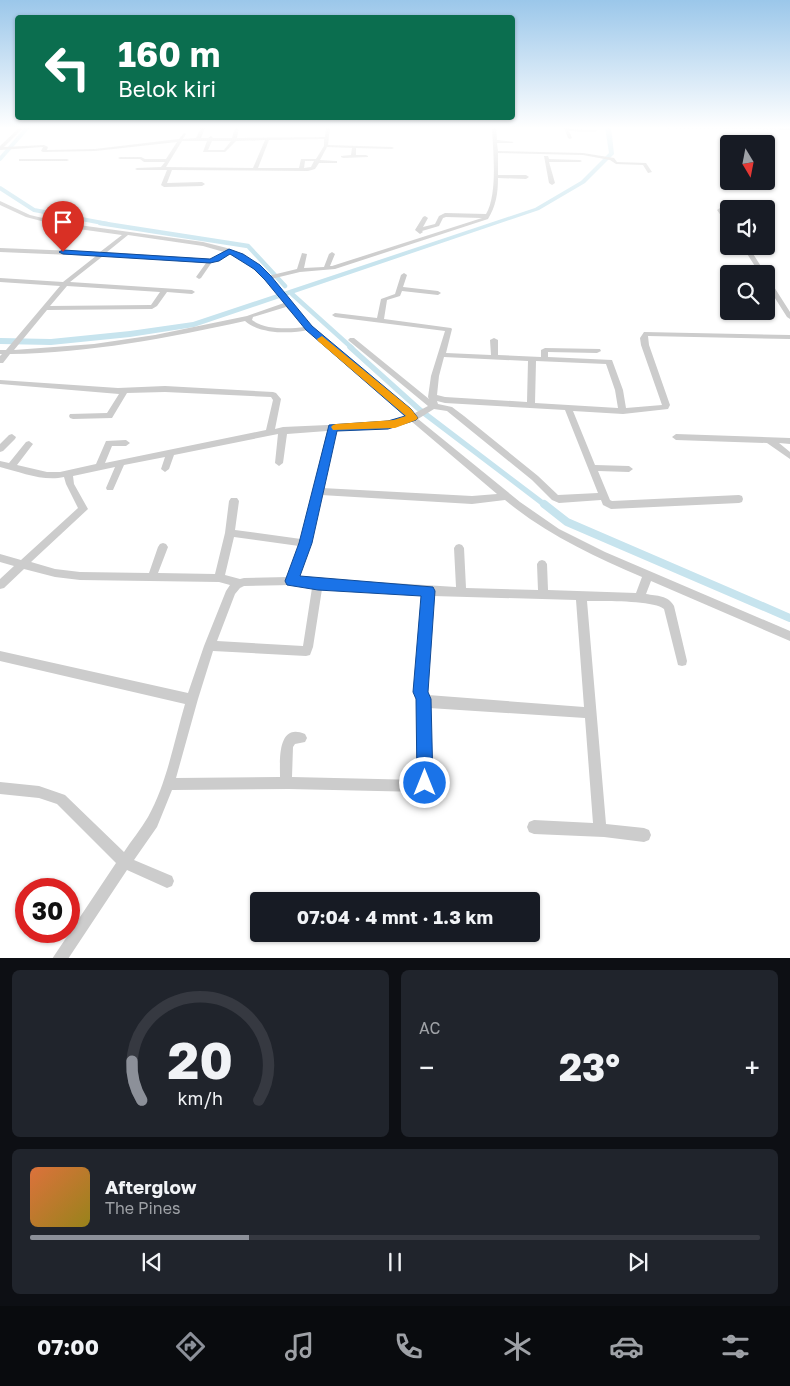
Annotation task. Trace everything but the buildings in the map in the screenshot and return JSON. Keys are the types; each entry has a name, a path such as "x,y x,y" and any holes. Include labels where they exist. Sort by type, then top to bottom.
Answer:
{"street":[{"path":"169,172 164,184 202,184"},
{"path":"261,172 294,172"},
{"path":"495,174 520,172"},
{"path":"550,172 552,183"},
{"path":"495,174 526,177"},
{"path":"270,278 300,270 326,269 478,222 488,216 492,203 495,174"},
{"path":"0,204 28,216 64,225 208,245 229,251 250,262 270,278 305,329 415,417 537,520 556,532 648,575 790,636"},
{"path":"418,230 437,225 441,217 445,215 488,216"},
{"path":"418,230 425,218"},
{"path":"418,230 428,238"},
{"path":"0,361 66,283 127,233"},
{"path":"0,250 210,261 216,260 229,251"},
{"path":"300,270 304,254"},
{"path":"326,269 332,254"},
{"path":"199,277 210,261"},
{"path":"380,320 384,299 397,296 404,276"},
{"path":"0,280 192,292"},
{"path":"400,289 438,292"},
{"path":"44,308 152,307 165,290"},
{"path":"775,293 790,317"},
{"path":"0,352 11,348 90,348 138,342 247,318 261,312 283,297"},
{"path":"336,315 448,328 441,355 433,404"},
{"path":"247,318 248,322 258,326 305,329"},
{"path":"0,464 47,475 68,474 283,430 388,425 415,417 433,404 445,400 623,411 666,407 644,338 646,334 790,337"},
{"path":"352,340 433,404 454,412 535,478 557,499 604,496"},
{"path":"494,340 495,358"},
{"path":"544,360 545,350 597,351"},
{"path":"607,353 619,390 623,411"},
{"path":"441,355 609,362"},
{"path":"531,404 532,360"},
{"path":"0,382 125,391 165,388 275,395 277,399 270,432"},
{"path":"73,416 108,416 125,391"},
{"path":"568,407 606,502 614,506 739,499"},
{"path":"292,581 306,543 332,428"},
{"path":"279,463 283,430"},
{"path":"0,450 12,437"},
{"path":"676,437 790,441"},
{"path":"769,440 790,456"},
{"path":"99,467 108,444 126,442"},
{"path":"11,467 29,444"},
{"path":"165,469 170,453"},
{"path":"110,488 121,463"},
{"path":"593,468 628,469"},
{"path":"0,585 84,509 70,484 68,474"},
{"path":"319,491 472,500 507,496"},
{"path":"219,578 230,533 234,501"},
{"path":"230,533 306,543"},
{"path":"152,577 164,547"},
{"path":"459,548 461,592"},
{"path":"0,558 67,575 219,578 239,583 292,581 428,591 639,598 663,601 669,606 682,661"},
{"path":"542,564 543,594"},
{"path":"639,598 648,575"},
{"path":"60,958 152,822 169,784 192,700 230,591 239,583"},
{"path":"210,646 306,651 318,584"},
{"path":"169,784 286,783 422,786 426,779 423,699 421,692 428,591"},
{"path":"581,596 600,830"},
{"path":"0,656 192,700"},
{"path":"423,699 430,702 591,713"},
{"path":"286,783 287,745 294,737 301,738"},
{"path":"0,788 39,792 62,799 124,862 167,881"},
{"path":"534,827 600,830 644,836"}],"waterway":[{"path":"0,341 51,342 130,334 194,324 537,209 583,182 593,172"},
{"path":"0,188 34,210 108,224"},
{"path":"100,223 248,246 285,286"},
{"path":"292,294 352,348"},
{"path":"350,347 420,410 545,505"},
{"path":"544,504 567,522 790,618"}],"slow traffic":[{"path":"322,339 407,411 412,418 388,425 336,427"}],"route":[{"path":"63,252 210,261 216,260 229,251 240,256 257,267 268,278 309,328 407,411 412,418 388,425 332,428 306,543 292,581 428,591 421,692 423,699 425,783"}]}
